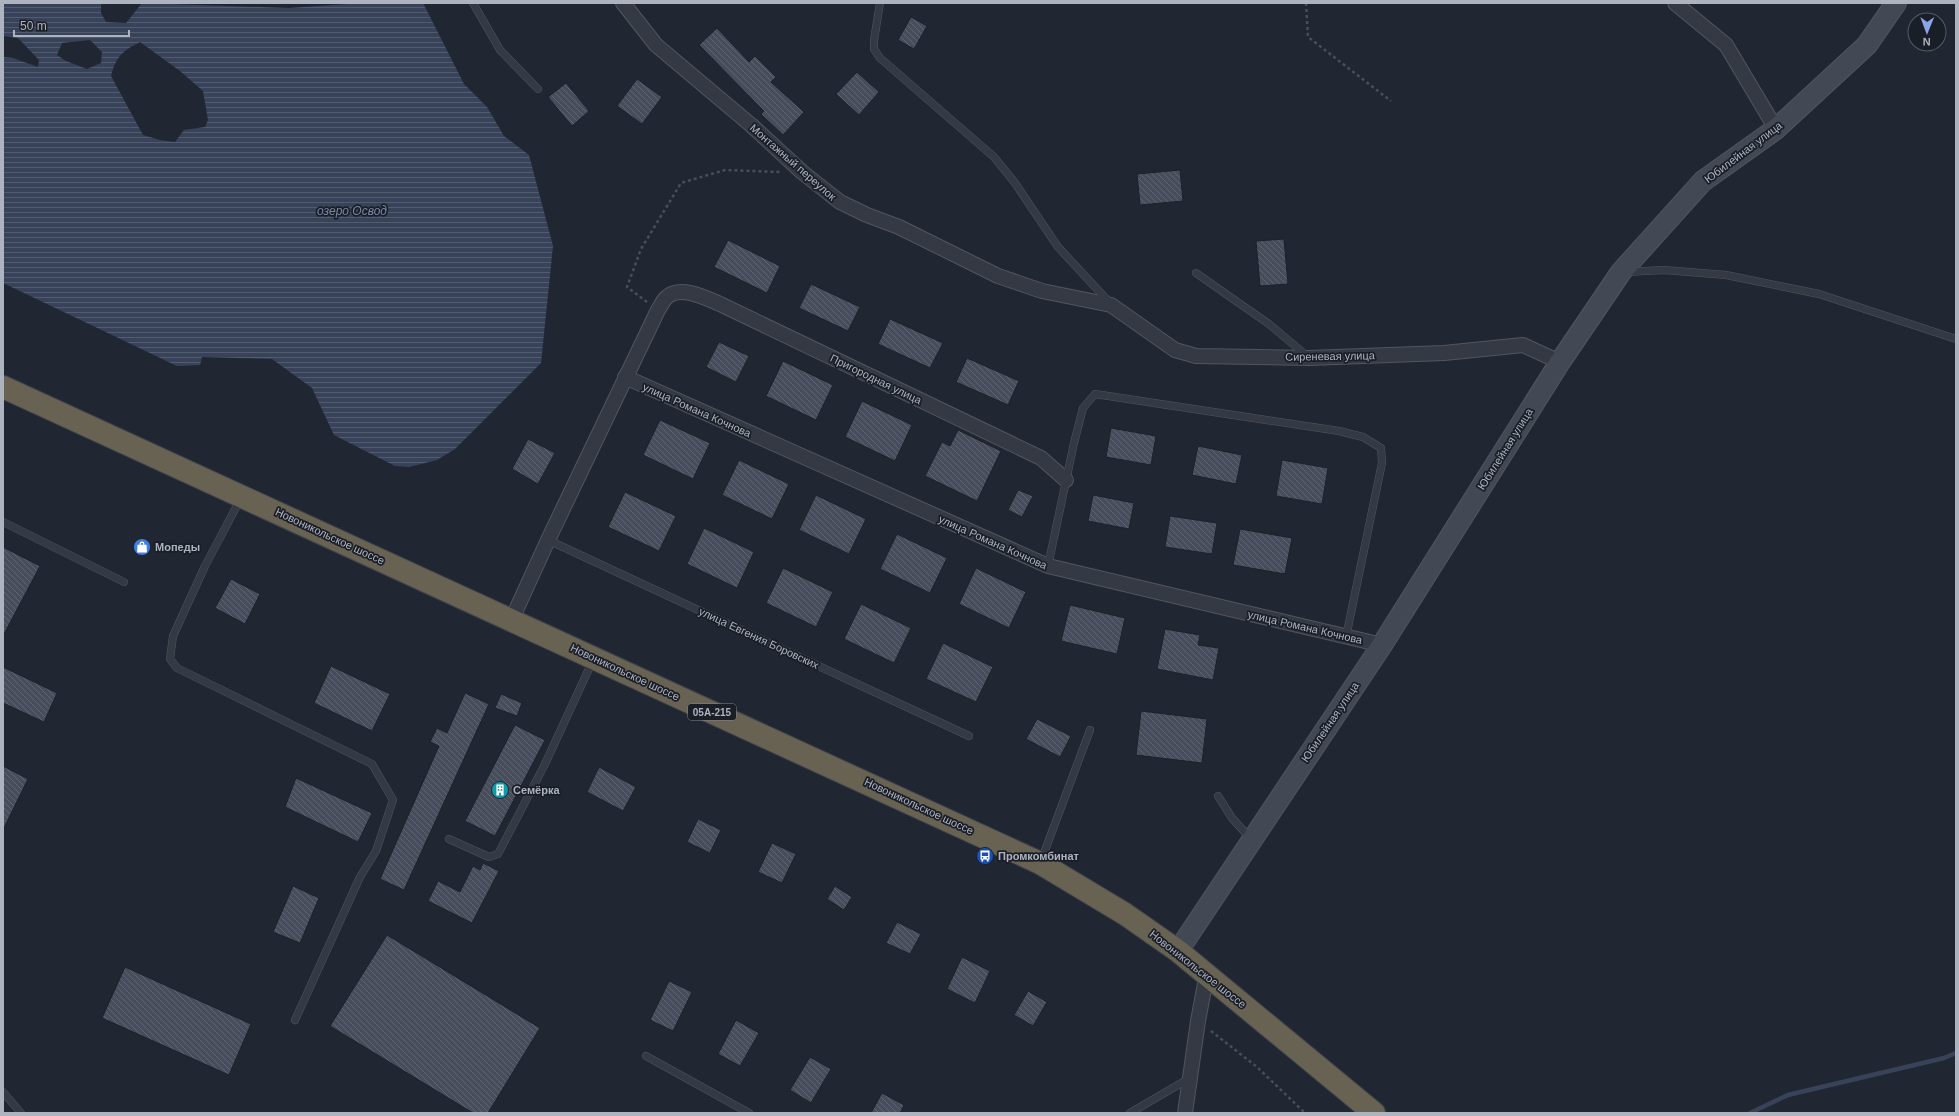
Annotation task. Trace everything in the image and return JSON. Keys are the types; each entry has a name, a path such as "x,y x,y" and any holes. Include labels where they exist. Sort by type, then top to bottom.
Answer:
{"highway":[{"name":"Новоникольское шоссе","path":"3,387 1040,863 1125,914 1178,951 1207,973 1374,1113"}],"street":[{"name":"Монтажный переулок","path":"623,3 656,45 751,125 802,172 840,202 867,215 899,227 998,276 1042,291 1111,305"},
{"path":"1674,3 1726,45 1776,129"},
{"name":"Юбилейная улица","path":"1178,951 1251,839 1382,645 1560,362 1621,272 1704,181 1776,129 1867,45 1896,3"},
{"name":"Пригородная улица","path":"658,310 667,297 679,292 699,296 720,304 1041,458 1066,480"},
{"name":"Сиреневая улица","path":"1111,305 1175,350 1196,356 1309,358 1444,354 1523,345 1560,362"},
{"path":"512,620 548,540 658,310"},
{"name":"улица Романа Кочнова","path":"625,377 1048,566 1382,645"},
{"path":"1185,1113 1198,1021 1207,973"}],"lane":[{"path":"473,3 500,50 538,89"},
{"path":"880,3 874,49 880,58 994,157 1015,183 1058,246 1111,305"},
{"path":"1621,272 1664,270 1726,275 1819,294 1956,339"},
{"path":"1196,273 1269,324 1309,358"},
{"path":"1048,566 1066,480 1084,408 1095,394 1338,431 1363,437 1381,448 1382,463 1346,637"},
{"path":"242,496 205,566 173,636 170,659 177,668 372,764 392,800 376,851 360,877 295,1020"},
{"path":"3,522 124,582"},
{"name":"улица Евгения Боровских","path":"548,540 969,736"},
{"path":"449,839 489,857 498,854 545,764 594,658"},
{"path":"1040,863 1090,730"},
{"path":"1218,796 1232,818 1251,839"},
{"path":"646,1056 749,1113"},
{"path":"1130,1113 1190,1078"},
{"path":"3,1092 21,1113"}],"path":[{"path":"1306,3 1308,37 1391,101"},
{"path":"658,310 627,287 641,249 681,183 725,170 802,172"},
{"path":"1198,1021 1257,1067 1305,1113"}],"water":[{"name":"озеро Освод","path":"3,3 101,3 101,13 106,22 126,23 142,3 289,8 363,3 423,3 464,84 487,107 504,136 529,155 553,246 541,363 455,449 437,460 409,467 395,466 334,435 312,388 272,359 202,357 200,365 177,366 3,283 3,57 13,58 38,67 39,60 18,38 3,36","holes":["90,40 102,52 101,63 87,69 66,61 57,55 62,43","140,42 180,71 203,91 208,120 205,127 184,130 175,142 160,140 143,135 111,76 115,64 121,55 129,48"]}],"building":[{"path":"911,17 927,26 914,49 898,40"},
{"path":"717,28 749,62 755,56 776,77 771,82 804,112 783,135 761,114 764,111 699,45"},
{"path":"857,72 879,92 859,115 836,94"},
{"path":"637,79 662,97 642,124 617,106"},
{"path":"566,83 589,111 572,126 548,97"},
{"path":"1180,170 1183,201 1140,205 1137,174"},
{"path":"1284,239 1288,284 1260,286 1256,241"},
{"path":"728,240 780,266 767,293 714,267"},
{"path":"811,284 860,307 848,331 799,308"},
{"path":"890,319 943,343 930,368 878,344"},
{"path":"719,342 749,356 736,382 706,367"},
{"path":"967,358 1019,381 1008,405 956,382"},
{"path":"783,361 833,385 816,420 766,396"},
{"path":"862,401 912,425 895,461 845,437"},
{"path":"660,420 710,443 693,479 643,455"},
{"path":"1111,428 1156,436 1151,465 1106,457"},
{"path":"958,430 1001,451 977,501 925,476 942,442 950,446"},
{"path":"528,439 555,453 538,484 512,469"},
{"path":"1198,446 1242,455 1236,484 1192,475"},
{"path":"739,460 789,484 772,519 722,495"},
{"path":"1282,460 1328,468 1322,504 1276,496"},
{"path":"1018,490 1033,496 1022,517 1008,510"},
{"path":"625,492 676,516 659,551 608,527"},
{"path":"816,495 866,519 849,554 799,530"},
{"path":"1093,495 1134,503 1129,529 1088,521"},
{"path":"1170,516 1217,523 1212,554 1165,547"},
{"path":"704,528 754,552 737,588 687,564"},
{"path":"1240,529 1292,538 1285,574 1233,565"},
{"path":"897,534 947,558 930,593 880,569"},
{"path":"3,547 40,566 3,636"},
{"path":"783,568 833,592 816,627 766,603"},
{"path":"976,568 1026,592 1009,628 959,604"},
{"path":"231,579 260,594 245,624 215,608"},
{"path":"861,604 911,628 894,663 844,639"},
{"path":"1070,605 1125,618 1117,654 1061,641"},
{"path":"1165,629 1200,635 1198,645 1219,648 1213,680 1157,669"},
{"path":"943,643 993,667 976,702 926,679"},
{"path":"331,666 390,694 372,731 314,703"},
{"path":"3,667 57,693 44,722 3,703"},
{"path":"465,693 489,704 404,890 380,879 439,746 430,742 437,728 447,733"},
{"path":"501,694 522,703 517,716 495,708"},
{"path":"1141,711 1207,719 1202,763 1136,755"},
{"path":"1037,719 1071,736 1060,757 1026,739"},
{"name":"Семёрка","path":"515,725 545,740 495,836 465,821"},
{"path":"3,766 28,779 3,830"},
{"path":"599,767 636,787 623,811 587,792"},
{"path":"296,778 372,813 358,842 285,807"},
{"path":"698,819 721,830 710,853 687,842"},
{"path":"772,843 796,854 782,883 758,872"},
{"path":"483,863 499,871 472,923 428,901 438,881 460,892 473,866 480,870"},
{"path":"293,886 319,898 300,943 273,932"},
{"path":"835,886 852,897 844,910 827,899"},
{"path":"897,922 921,934 910,954 886,943"},
{"path":"387,935 540,1028 488,1113 473,1113 330,1026"},
{"path":"962,957 990,971 975,1003 947,989"},
{"path":"125,967 251,1024 229,1075 102,1018"},
{"path":"669,981 692,992 673,1031 650,1020"},
{"path":"1028,991 1047,1002 1033,1026 1014,1015"},
{"path":"736,1020 759,1033 740,1066 718,1054"},
{"path":"810,1057 831,1069 811,1103 790,1090"},
{"path":"882,1093 904,1105 900,1113 871,1113"}],"waterway":[{"path":"1750,1113 1788,1095 1944,1058 1956,1053"}],"place":[{"name":"Мопеды","path":"142,547"},
{"name":"Семёрка","path":"500,790"},
{"name":"Промкомбинат","path":"985,856"}]}
